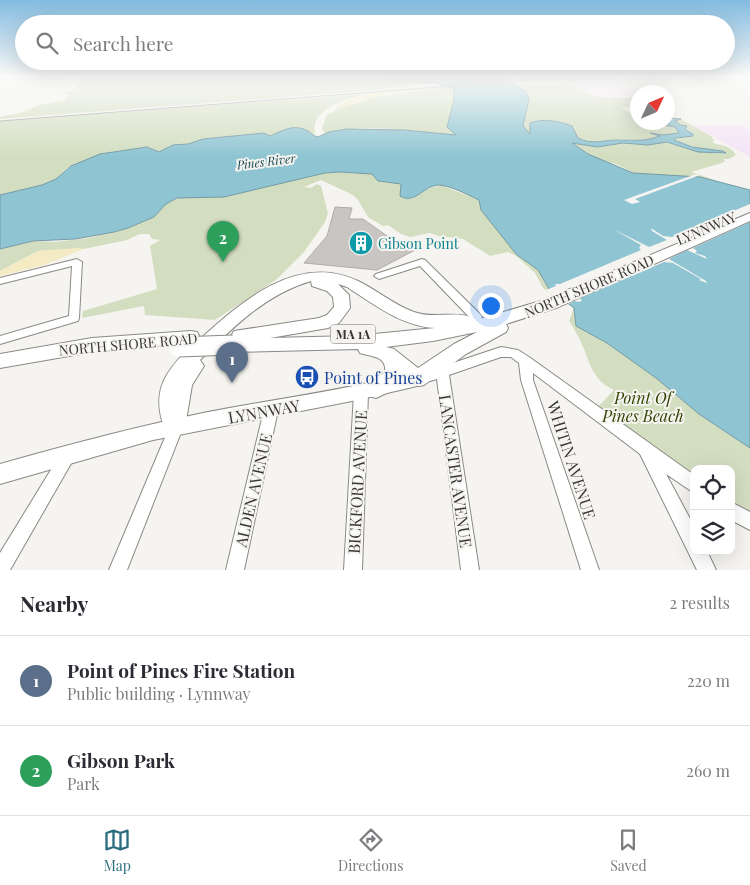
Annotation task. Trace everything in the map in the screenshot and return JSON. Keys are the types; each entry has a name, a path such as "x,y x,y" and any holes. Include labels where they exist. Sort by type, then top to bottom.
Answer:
{"highway":[{"name":"LYNNWAY","path":"666,249 750,209"},
{"name":"LYNNWAY","path":"666,249 750,216"},
{"name":"NORTH SHORE ROAD","path":"237,341 327,344 390,341 442,334 497,322 550,301 666,249"},
{"path":"174,427 168,411 168,396 172,382 178,372 234,318 269,292 292,282 314,277 334,278 351,283 397,313 413,319 432,322 471,319"},
{"path":"174,427 182,386 188,374 248,316 278,295 303,285 326,284 337,290 341,295 342,310 325,323 237,341"},
{"name":"NORTH SHORE ROAD","path":"0,361 92,345 237,341 409,330 471,319 525,304 550,301"},
{"path":"327,344 380,350 390,356 416,380 467,346 550,301"},
{"name":"NORTH SHORE ROAD","path":"0,370 91,354 185,342"},
{"path":"368,392 385,385 395,373 396,365 390,356"}],"main road":[{"name":"LYNNWAY","path":"0,474 174,427 368,392 416,380"}],"street":[{"path":"0,281 77,262 74,318 0,340"},
{"path":"379,276 422,262 471,319"},
{"name":"LYNNWAY","path":"416,380 505,351 514,353 690,482"},
{"name":"WHITIN AVENUE","path":"525,360 527,380 590,570"},
{"name":"LANCASTER AVENUE","path":"442,372 470,570"},
{"name":"BICKFORD AVENUE","path":"353,570 368,392"},
{"name":"ALDEN AVENUE","path":"235,570 272,410"},
{"path":"118,570 173,435 174,427"},
{"path":"646,450 690,536"},
{"path":"0,570 69,454"},
{"path":"735,513 750,522"},
{"path":"699,555 707,570"}],"shaded area":[{"path":"741,125 750,130 750,157 694,126"}],"green space":[{"path":"51,103 213,103 0,119 0,117 24,112 39,105"},
{"path":"249,103 340,103 329,107 318,117 314,136 302,129 292,128 270,136 264,133 203,139 188,144 173,145 159,152 149,147 100,154 67,168 56,179 42,185 0,195 0,121"},
{"path":"358,103 454,103 455,135 372,128 340,131 325,135 322,128 327,115"},
{"path":"528,103 630,103 630,108 620,106 630,113 630,130 675,130 675,127 679,133 663,135 652,133 660,136 644,140 615,139 589,142 578,138 573,127 570,125 546,121 530,123 550,151 506,140 524,122"},
{"path":"681,119 711,136 714,140 713,143 723,145 734,152 736,155 729,159 723,159 725,161 722,163 691,172 724,183 636,174 616,164 596,159 572,143 597,147 623,143 648,145 667,142 698,152 726,154 722,151 692,147 673,139 693,136 693,133 685,128 687,127 680,125 675,120"},
{"path":"336,172 372,174 380,182 401,184 400,191 403,198 414,197 432,187 443,186 484,202 590,294 566,305 543,288 535,273 516,256 508,252 490,256 463,239 429,233 410,237 401,234 388,225 383,226 368,217 353,195 321,180 304,187 311,188 317,184 321,186 328,213 325,222 304,252 277,279 215,320 145,315 144,306 82,318 83,311 157,289 150,246 160,240 152,239 149,234 140,234 127,240 84,249 38,251 0,271 0,249 33,241 55,242 88,238 128,228 154,217 166,204 181,197 224,197 308,176"},
{"name":"Point Of Pines Beach","path":"574,308 576,326 607,343 656,378 699,414 750,448 750,512 735,503 735,465 690,465 690,473 596,409 614,390 598,378 569,321"}],"sand":[{"path":"345,103 355,103 345,107 334,109"},
{"path":"84,249 44,265 0,276 0,271 38,251"}],"water":[{"name":"Pines River","path":"453,103 528,103 523,126 530,134 530,123 546,120 572,126 578,138 589,142 644,140 660,136 650,133 663,135 679,133 675,127 675,121 680,125 687,126 685,129 693,134 693,136 676,138 674,140 692,147 726,153 698,152 667,142 648,145 623,143 597,147 572,143 588,154 633,173 700,177 750,190 750,448 699,414 656,378 607,343 576,326 574,308 549,289 538,270 516,254 481,210 479,200 449,187 434,186 415,196 405,198 400,196 401,184 378,181 372,174 325,173 224,197 177,198 166,204 154,217 114,232 75,239 33,241 0,249 0,195 42,185 56,179 71,166 100,154 147,147 159,152 173,145 188,144 203,139 264,133 270,136 293,128 303,129 318,137 329,132 347,129 404,130 456,135 447,127"}],"pier":[{"path":"696,174 700,175 635,199 640,202 632,204 624,200"},
{"path":"750,204 750,222 693,248 697,251 695,253 705,256 707,259 687,250 669,259 707,283 673,263 664,262 580,298 582,301 575,301 566,305 546,290 556,286 555,284 560,284 641,250 639,248 641,245 613,229 649,247 667,240 652,231 651,228 663,236 672,237"}],"building":[{"name":"Gibson Point","path":"335,207 352,208 349,219 363,219 387,236 415,250 377,270 304,263 327,236"}],"railway":[{"path":"0,121 238,103"}],"place":[{"name":"Gibson Point","path":"361,243"},
{"name":"Gibson Park","path":"223,262"},
{"name":"Point of Pines","path":"307,377"},
{"name":"Point of Pines Fire Station","path":"232,383"}]}
